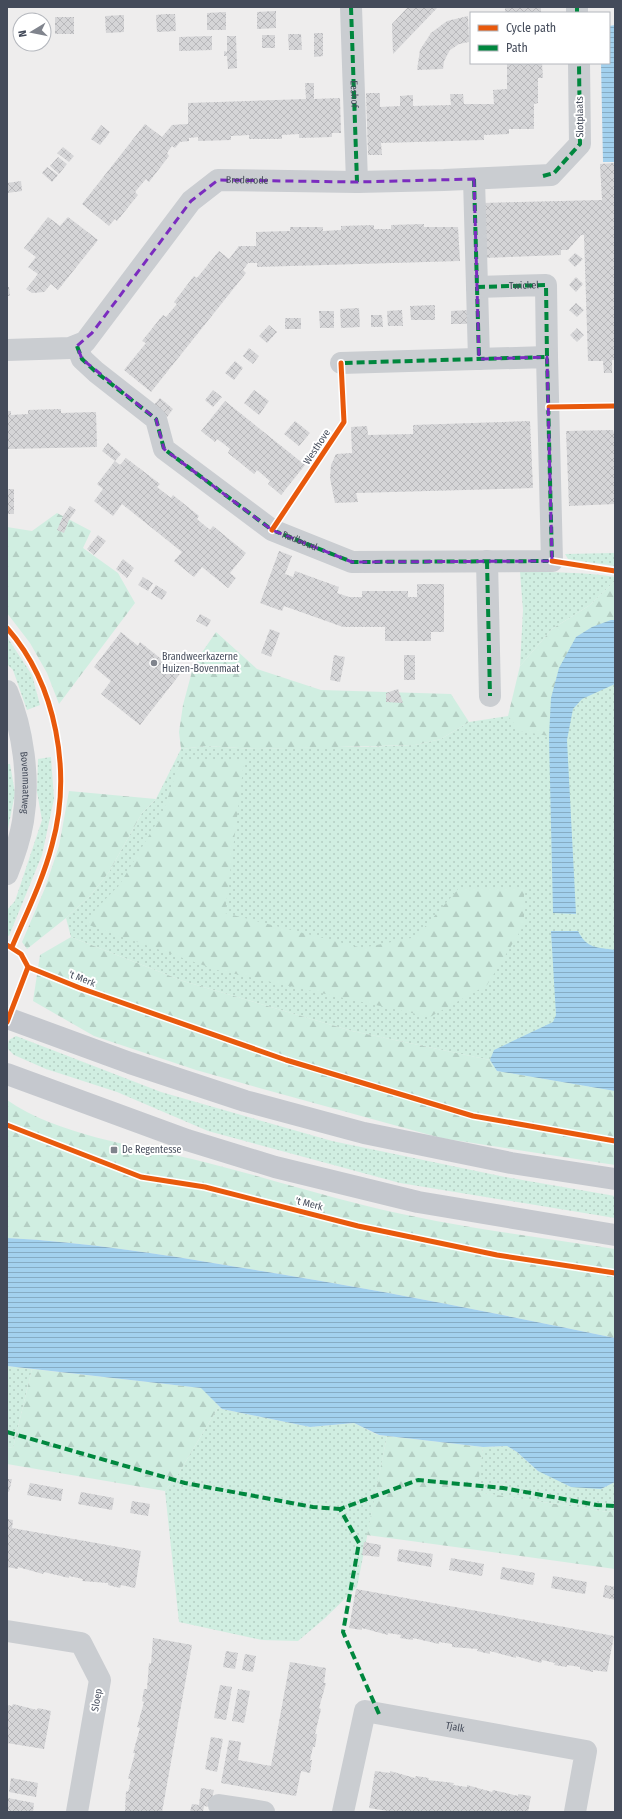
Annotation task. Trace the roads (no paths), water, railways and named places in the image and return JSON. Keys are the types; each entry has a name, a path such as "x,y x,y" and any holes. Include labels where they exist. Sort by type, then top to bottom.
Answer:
{"main road":[{"path":"7,1018 130,1063 244,1101 341,1127 511,1163 615,1179"},
{"path":"7,1074 187,1140 275,1167 418,1202 615,1234"}],"street":[{"name":"Eeshof","path":"351,7 357,182"},
{"name":"Slotplaats","path":"543,176 554,173 580,144 579,64"},
{"name":"Brederode","path":"77,346 84,342 92,333 191,201 218,180 357,182 543,176"},
{"path":"474,179 479,359"},
{"name":"Twickel","path":"477,287 546,285 547,358"},
{"path":"7,350 77,346"},
{"name":"Radboud","path":"77,346 82,359 96,372 156,419 164,450 272,530 352,562 552,562 547,358"},
{"path":"341,363 547,358"},
{"path":"487,561 490,696"},
{"name":"Bovenmaatweg","path":"7,690 14,740 25,788 25,804 19,839 7,874"},
{"name":"Sloep","path":"7,1631 81,1643 100,1680 77,1812"},
{"name":"Tjalk","path":"343,1812 365,1711 586,1751 575,1812"},
{"path":"219,1805 264,1812"}],"water":[{"path":"615,25 615,162 603,162 601,64 610,64 610,26"},
{"path":"615,620 615,684 582,699 573,709 567,740 576,914 553,913 549,736 551,698 559,668 576,637 592,627"},
{"path":"551,931 578,931 581,937 589,944 615,950 615,1091 497,1071 490,1060 494,1050 553,1022 556,1015"},
{"path":"7,1238 94,1246 208,1262 379,1291 615,1338 615,1482 601,1489 571,1487 538,1471 517,1452 507,1446 483,1447 379,1435 354,1423 310,1427 222,1409 201,1388 7,1366"}],"place":[{"name":"Brandweerkazerne Huizen-Bovenmaat","path":"154,663"},
{"name":"De Regentesse","path":"114,1150"}]}
